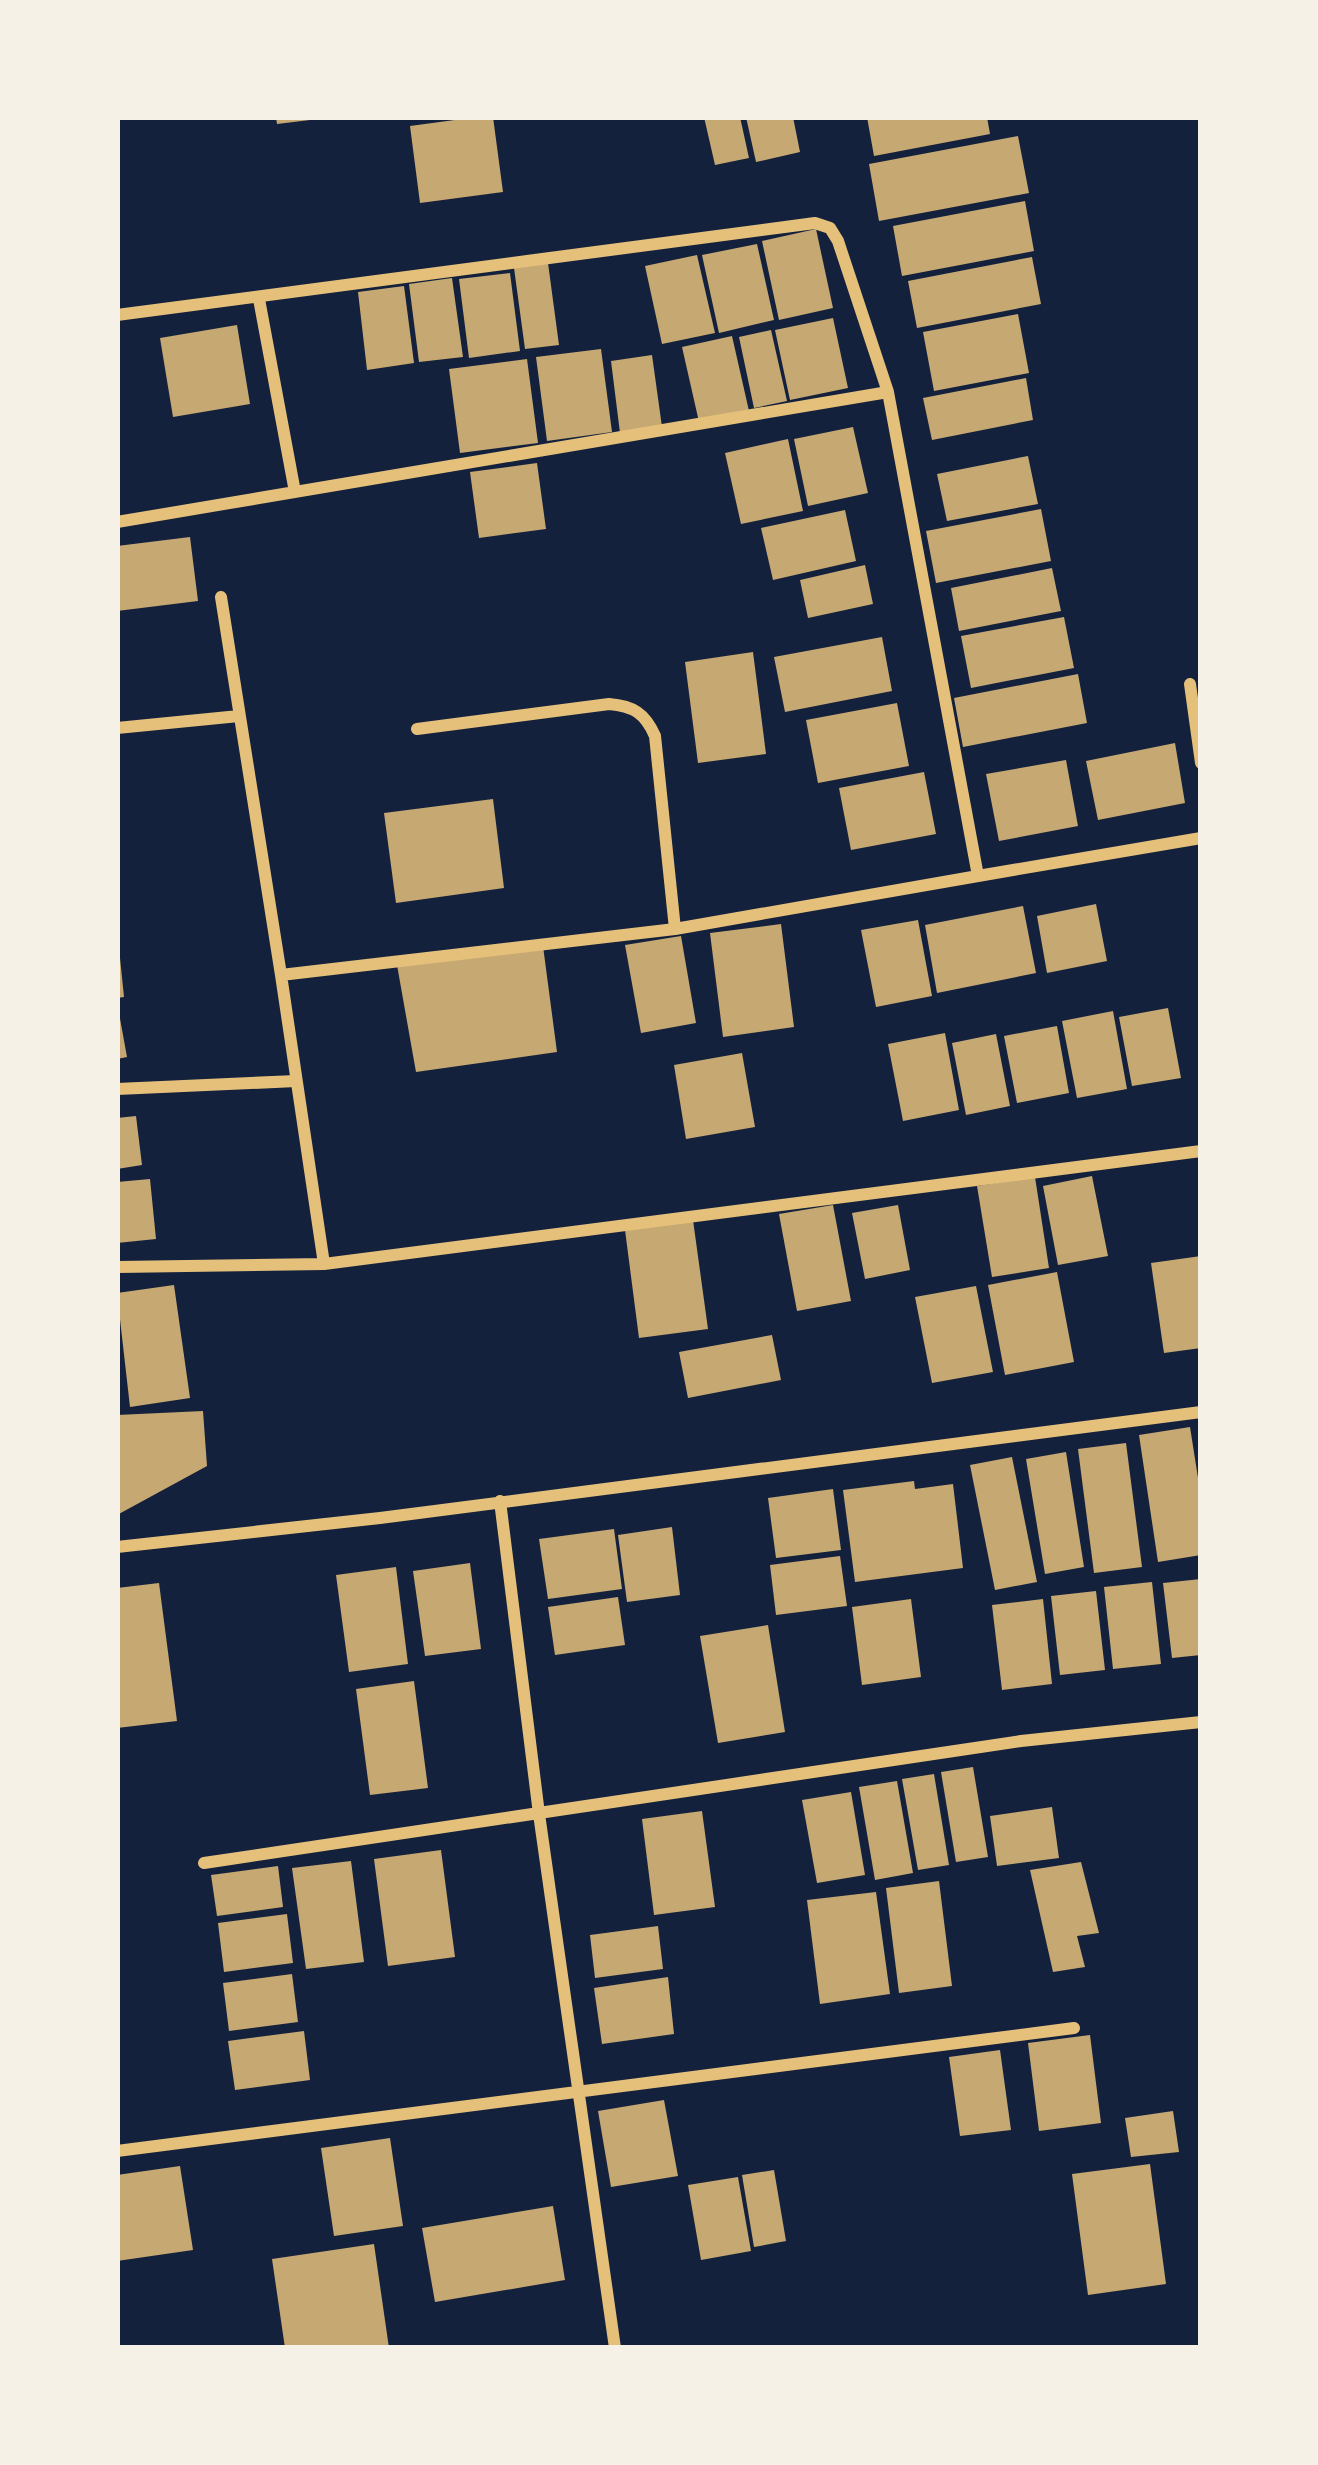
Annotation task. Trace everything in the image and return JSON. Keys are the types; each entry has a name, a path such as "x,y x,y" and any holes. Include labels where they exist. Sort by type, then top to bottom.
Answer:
{"street":[{"path":"117,315 815,223 830,228 888,392 978,876"},
{"path":"259,298 295,492"},
{"path":"117,522 888,392"},
{"path":"221,597 324,1264"},
{"path":"1190,684 1201,763"},
{"path":"417,729 609,704 630,706 648,720 655,736 675,929"},
{"path":"117,728 239,716"},
{"path":"280,975 675,929 1201,838"},
{"path":"117,1089 296,1081"},
{"path":"117,1267 324,1264 1201,1151"},
{"path":"117,1547 1201,1412"},
{"path":"500,1501 614,2348"},
{"path":"204,1863 1021,1742 1201,1722"},
{"path":"117,2151 1074,2028"}],"building":[{"path":"276,117 310,117 310,120 277,124"},
{"path":"493,117 503,192 420,203 410,126"},
{"path":"704,117 740,117 749,158 715,165"},
{"path":"746,117 793,117 800,152 756,162"},
{"path":"867,117 987,117 990,134 874,156"},
{"path":"1018,136 1029,193 879,221 869,164"},
{"path":"1025,201 1034,251 902,276 893,226"},
{"path":"816,229 833,308 779,320 762,241"},
{"path":"757,244 774,320 719,333 702,255"},
{"path":"697,255 715,333 662,344 645,266"},
{"path":"1032,257 1041,304 917,328 908,281"},
{"path":"548,263 559,345 525,349 514,268"},
{"path":"510,273 520,351 469,358 459,279"},
{"path":"452,278 463,357 419,362 409,284"},
{"path":"404,286 414,363 367,370 358,292"},
{"path":"1018,314 1029,373 934,391 923,332"},
{"path":"833,318 848,388 790,400 775,330"},
{"path":"237,325 250,404 173,417 160,338"},
{"path":"771,330 787,401 754,408 739,337"},
{"path":"732,336 749,411 699,422 682,347"},
{"path":"601,349 612,432 547,441 536,357"},
{"path":"652,355 662,427 620,433 611,361"},
{"path":"527,359 538,443 460,453 449,369"},
{"path":"1026,378 1033,420 932,440 923,398"},
{"path":"853,427 868,493 808,506 794,439"},
{"path":"788,439 803,511 741,524 725,453"},
{"path":"1028,456 1038,504 947,521 937,474"},
{"path":"537,463 546,529 479,538 470,472"},
{"path":"1041,509 1051,561 936,583 926,531"},
{"path":"845,510 856,561 773,580 761,528"},
{"path":"190,537 198,601 117,611 117,546"},
{"path":"865,565 873,604 808,618 800,580"},
{"path":"1052,568 1061,611 959,631 951,588"},
{"path":"1064,617 1074,668 971,688 961,636"},
{"path":"882,637 892,691 785,712 774,657"},
{"path":"753,652 766,754 698,763 685,662"},
{"path":"1078,674 1087,723 963,747 954,698"},
{"path":"897,703 909,766 818,783 806,720"},
{"path":"1175,743 1185,803 1098,820 1086,761"},
{"path":"1066,760 1078,826 999,841 986,774"},
{"path":"924,772 936,834 851,850 839,788"},
{"path":"493,799 504,888 396,903 384,813"},
{"path":"1096,904 1107,961 1047,973 1037,916"},
{"path":"1023,906 1036,973 937,993 925,925"},
{"path":"918,920 932,996 876,1007 861,930"},
{"path":"781,924 794,1027 723,1037 710,933"},
{"path":"681,936 696,1023 641,1033 625,945"},
{"path":"543,946 557,1052 416,1072 397,965"},
{"path":"117,958 124,997 117,998"},
{"path":"117,1002 127,1057 117,1059"},
{"path":"1168,1008 1181,1078 1132,1086 1119,1017"},
{"path":"1113,1011 1127,1089 1077,1098 1062,1021"},
{"path":"1057,1026 1069,1093 1017,1103 1004,1036"},
{"path":"945,1033 959,1110 903,1121 888,1044"},
{"path":"996,1034 1010,1106 966,1115 952,1043"},
{"path":"742,1053 755,1127 686,1139 674,1065"},
{"path":"136,1116 142,1165 117,1169 117,1118"},
{"path":"1092,1176 1108,1256 1058,1265 1043,1186"},
{"path":"1035,1177 1049,1268 992,1277 977,1186"},
{"path":"150,1179 156,1239 117,1243 117,1182"},
{"path":"833,1205 851,1301 797,1311 779,1214"},
{"path":"898,1205 910,1270 865,1279 852,1213"},
{"path":"693,1220 708,1329 639,1338 625,1230"},
{"path":"1201,1256 1201,1348 1164,1353 1151,1263"},
{"path":"1057,1272 1074,1362 1005,1375 988,1285"},
{"path":"174,1285 190,1398 130,1407 117,1293"},
{"path":"976,1286 993,1372 932,1383 915,1297"},
{"path":"772,1335 781,1380 688,1398 679,1352"},
{"path":"203,1411 207,1466 117,1515 117,1415"},
{"path":"1190,1427 1201,1497 1201,1555 1158,1562 1139,1435"},
{"path":"1126,1443 1142,1567 1094,1573 1078,1449"},
{"path":"1066,1452 1084,1567 1045,1574 1026,1459"},
{"path":"1012,1457 1037,1582 995,1590 970,1465"},
{"path":"914,1481 915,1489 953,1484 963,1568 855,1582 843,1490"},
{"path":"833,1489 841,1550 776,1558 768,1498"},
{"path":"672,1527 680,1595 627,1602 618,1535"},
{"path":"614,1529 622,1589 548,1599 539,1539"},
{"path":"840,1556 847,1606 776,1615 770,1565"},
{"path":"470,1563 481,1649 425,1656 413,1571"},
{"path":"396,1567 408,1664 349,1672 336,1575"},
{"path":"1201,1579 1201,1655 1172,1658 1163,1583"},
{"path":"1152,1582 1161,1664 1113,1669 1104,1587"},
{"path":"159,1583 177,1721 117,1728 117,1588"},
{"path":"1096,1591 1105,1670 1060,1675 1051,1596"},
{"path":"618,1597 625,1645 555,1655 548,1607"},
{"path":"911,1599 921,1677 862,1685 852,1607"},
{"path":"1043,1599 1052,1684 1002,1690 992,1605"},
{"path":"768,1625 785,1732 718,1743 700,1636"},
{"path":"414,1681 428,1788 370,1795 356,1689"},
{"path":"973,1767 988,1857 956,1862 941,1772"},
{"path":"934,1774 949,1865 918,1870 902,1779"},
{"path":"897,1781 913,1873 875,1880 859,1787"},
{"path":"851,1792 865,1875 817,1883 802,1800"},
{"path":"1052,1807 1059,1858 997,1866 990,1816"},
{"path":"702,1811 715,1907 654,1915 642,1819"},
{"path":"441,1850 455,1957 388,1966 374,1859"},
{"path":"351,1861 364,1962 306,1969 292,1868"},
{"path":"1081,1862 1099,1933 1077,1936 1085,1967 1053,1972 1030,1870"},
{"path":"278,1866 283,1907 217,1916 211,1875"},
{"path":"939,1881 952,1986 899,1993 886,1888"},
{"path":"876,1892 890,1994 820,2004 807,1900"},
{"path":"287,1914 293,1963 224,1972 218,1923"},
{"path":"658,1926 663,1969 595,1978 590,1935"},
{"path":"292,1974 298,2022 229,2031 223,1983"},
{"path":"668,1977 674,2034 602,2044 594,1988"},
{"path":"304,2031 310,2080 235,2090 228,2041"},
{"path":"1090,2035 1101,2123 1039,2131 1028,2043"},
{"path":"1000,2050 1011,2130 960,2136 949,2057"},
{"path":"664,2100 678,2176 611,2187 598,2111"},
{"path":"1173,2111 1179,2152 1131,2157 1125,2118"},
{"path":"390,2138 403,2226 334,2236 321,2148"},
{"path":"1150,2164 1166,2284 1088,2295 1072,2174"},
{"path":"180,2166 193,2250 117,2261 117,2175"},
{"path":"774,2170 786,2241 754,2247 742,2175"},
{"path":"738,2177 751,2251 701,2260 688,2185"},
{"path":"553,2206 565,2280 435,2302 422,2228"},
{"path":"374,2244 389,2348 285,2348 272,2259"}]}
